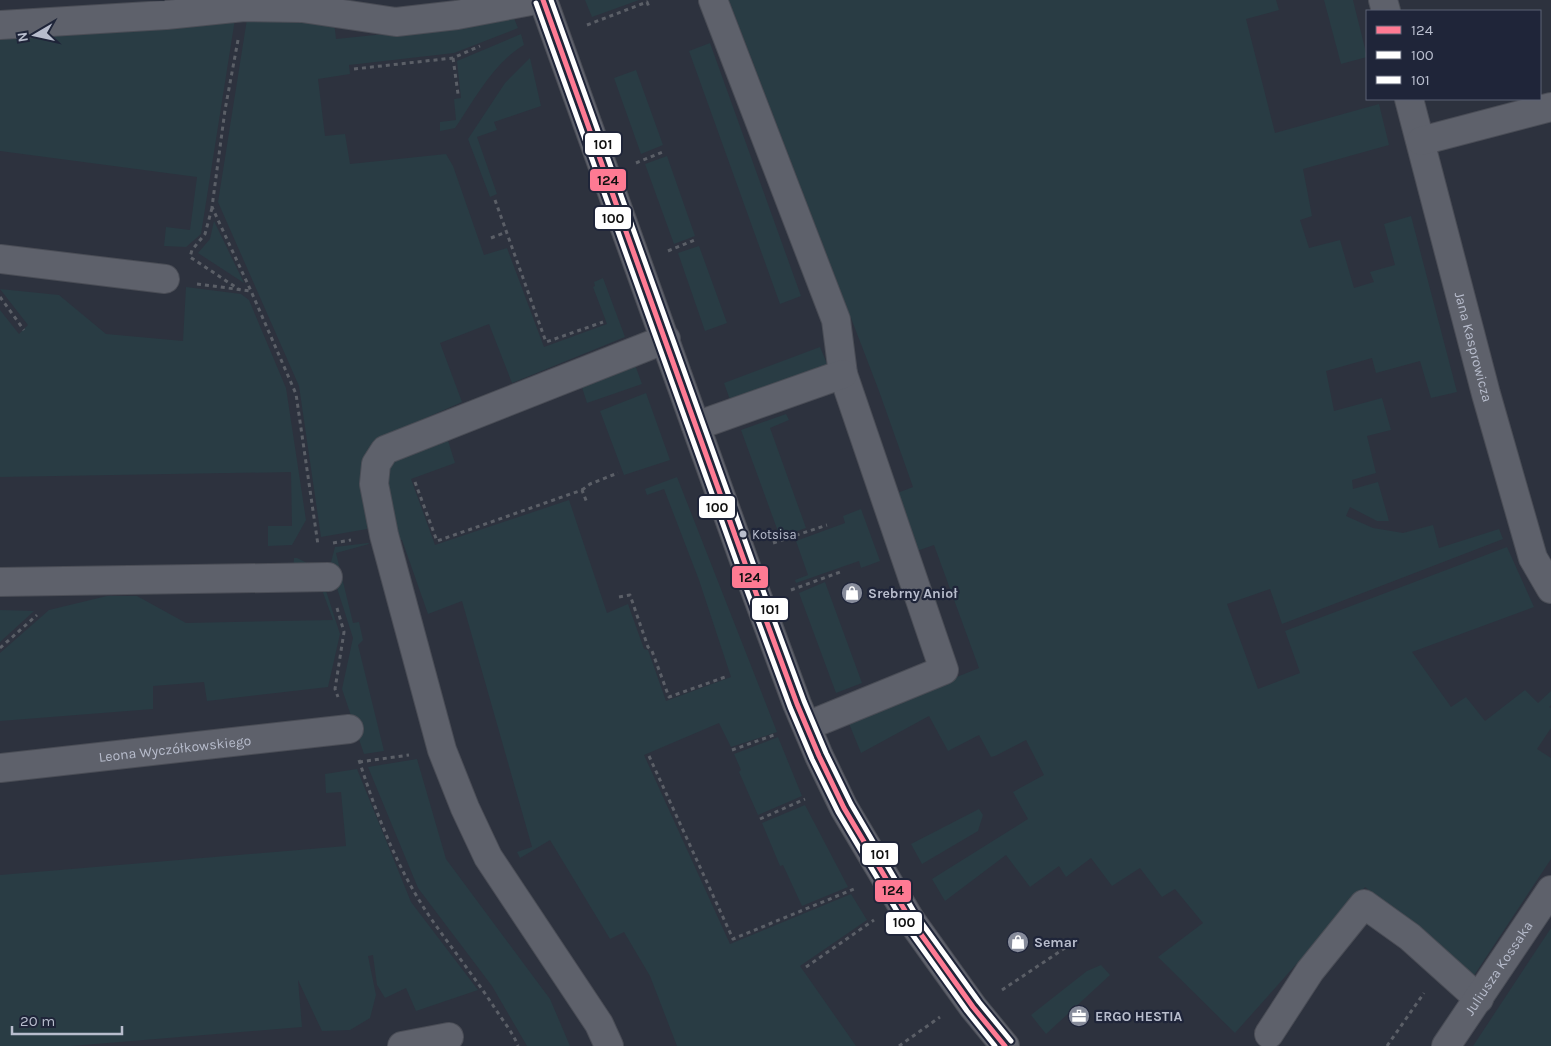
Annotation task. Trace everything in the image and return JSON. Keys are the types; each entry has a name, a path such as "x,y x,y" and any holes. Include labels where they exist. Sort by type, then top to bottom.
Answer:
{"street":[{"path":"0,25 166,15 244,7 392,11 457,15 536,0"},
{"path":"543,0 794,695 794,729 819,756 844,808 910,919 973,1007 1005,1046"},
{"path":"713,0 836,320 842,374 944,670 794,729"},
{"name":"Jana Kasprowicza","path":"1409,100 1486,394 1533,558 1551,589"},
{"path":"1420,141 1551,107"},
{"path":"0,259 164,279"},
{"path":"609,1046 599,1024 488,857 464,808 442,750 384,535 374,484 376,464 385,450 666,339"},
{"path":"696,426 842,374"},
{"path":"0,582 328,577"},
{"name":"Leona Wyczółkowskiego","path":"0,768 349,729"},
{"name":"Juliusza Kossaka","path":"1446,1046 1551,890"},
{"path":"1269,1034 1310,971 1364,904 1410,937 1478,999"},
{"path":"402,1046 449,1037"}],"path":[{"path":"585,26 647,2 649,6"},
{"path":"240,290 190,257 192,250 206,234 212,207 225,110 244,7"},
{"path":"354,69 454,58 488,43"},
{"path":"454,58 458,94"},
{"path":"635,163 665,151"},
{"path":"495,200 546,342 603,322"},
{"path":"212,207 296,394 318,546 344,632 335,689 375,808 413,891 515,1038 518,1046"},
{"path":"491,238 506,232"},
{"path":"667,252 697,239"},
{"path":"164,279 251,291"},
{"path":"0,297 24,330"},
{"path":"415,482 436,541 582,490 590,484 618,473"},
{"path":"582,490 587,503"},
{"path":"773,543 827,525"},
{"path":"791,590 843,571"},
{"path":"619,597 630,595 648,647 652,651 669,697 728,676"},
{"path":"732,750 794,729"},
{"path":"359,762 442,750"},
{"path":"649,756 733,939 861,886"},
{"path":"760,819 810,797"},
{"path":"806,966 880,916"},
{"path":"997,993 1074,942"},
{"path":"899,1046 943,1016"},
{"path":"512,1046 515,1038"}],"shaded area":[{"path":"585,0 639,0 592,17"},
{"path":"729,0 1276,0 1279,10 1246,19 1275,133 1379,104 1389,145 1303,169 1312,216 1300,220 1309,248 1340,240 1354,288 1374,282 1370,272 1395,265 1384,224 1411,216 1457,392 1431,398 1420,361 1376,373 1372,358 1326,371 1334,411 1382,398 1391,430 1367,436 1376,473 1352,480 1353,489 1378,482 1389,521 1377,521 1350,507 1346,516 1373,528 1403,533 1433,525 1439,548 1499,529 1503,539 1282,624 1270,589 1227,604 1258,689 1300,673 1285,631 1507,547 1534,607 1412,652 1451,707 1466,697 1485,721 1525,690 1538,703 1551,691 1551,705 1549,707 1551,708 1551,728 1537,749 1551,758 1551,859 1473,977 1365,887 1235,1033 1158,957 1203,923 1175,889 1162,897 1140,868 1112,886 1091,858 1066,877 1059,866 1030,887 1006,855 945,901 932,879 1028,819 1013,792 1044,775 1026,740 991,757 979,735 948,751 929,716 861,753 848,721 979,668 934,545 914,552 892,495 913,487 879,391"},
{"path":"1324,0 1353,0 1366,57 1341,64"},
{"path":"511,11 518,28 454,53 349,65 350,74 318,79 325,136 345,134 350,164 446,154 453,166 484,255 507,248 544,347 607,324 593,287 595,286 594,282 603,278 625,337 512,383 489,324 440,343 462,402 392,433 371,522 367,529 321,537 299,386 218,202 247,19 334,21 336,39 414,31"},
{"path":"235,19 201,234 186,247 164,246 166,227 190,230 197,177 0,151 0,34"},
{"path":"521,34 524,45 503,61 477,94 455,128 440,131 440,122 456,120 454,99 461,98 457,61"},
{"path":"710,43 801,296 780,304 689,51"},
{"path":"530,58 541,106 494,122 497,130 477,137 497,194 490,197 468,139 505,83"},
{"path":"636,70 663,145 641,154 614,78"},
{"path":"667,156 695,236 674,244 645,164"},
{"path":"214,221 244,283 198,253 210,239"},
{"path":"699,246 727,323 705,331 678,253"},
{"path":"186,287 241,294 249,300 286,388 306,520 292,545 268,546 268,526 292,526 291,472 0,477 0,310 19,334 28,325 0,289 59,295 106,334 183,341"},
{"path":"820,347 828,366 734,411 724,383"},
{"path":"634,362 642,384 587,403 580,381"},
{"path":"646,393 670,460 624,475 600,411"},
{"path":"786,414 789,420 770,428 806,528 780,537 741,430"},
{"path":"445,431 455,463 411,479 435,545 569,500 607,613 628,604 644,649 648,650 666,701 731,677 699,580 664,489 647,495 645,489 677,477 777,732 731,747 719,723 644,755 730,944 851,894 867,920 800,966 856,1046 677,1046 650,976 624,932 610,939 550,840 520,858 517,852 532,847 462,601 428,614 402,540 392,541 387,526 387,467 396,452"},
{"path":"861,509 880,561 861,568 859,561 796,583 795,580 808,575 796,541 845,523 843,516"},
{"path":"368,543 336,553 353,623 359,622 363,640 358,645 384,751 364,754 342,689 353,638 330,566 335,547"},
{"path":"294,558 319,569 340,634 328,687 207,701 204,682 153,686 153,709 0,721 0,653 49,610 107,596 137,596 186,623 333,620 321,587 292,587"},
{"path":"825,582 862,683 836,693 799,593"},
{"path":"0,610 34,611 0,642"},
{"path":"778,737 802,796 758,815 739,772 741,770 734,754"},
{"path":"417,759 446,859 550,999 570,1046 527,1046 492,986 418,888 368,767"},
{"path":"357,769 411,902 478,990 416,1011 406,988 385,998 377,985 373,955 368,956 376,995 370,1018 350,1030 322,1031 298,980 302,1027 71,1046 0,1046 0,875 346,846 341,792 326,793 325,774"},
{"path":"805,805 848,887 802,906 783,865 780,866 762,823"},
{"path":"979,809 983,815 978,831 922,864 911,844"},
{"path":"1551,928 1551,1046 1473,1046"},
{"path":"1101,965 1110,975 1046,1034 1031,1015 1087,971"}],"transit line":[{"name":"124","path":"543,0 746,566 797,704 819,756 844,808 910,919 973,1007 1005,1046"},
{"name":"101","path":"551,0 753,563 804,701 826,753 851,804 916,915 979,1002 1011,1041"},
{"name":"100","path":"536,3 739,569 790,707 812,759 838,812 904,923 967,1011 995,1046"}],"place":[{"name":"Kotsisa","path":"743,534"},
{"name":"Srebrny Anioł","path":"852,593"},
{"name":"Semar","path":"1018,942"},
{"name":"ERGO HESTIA","path":"1079,1016"}]}
